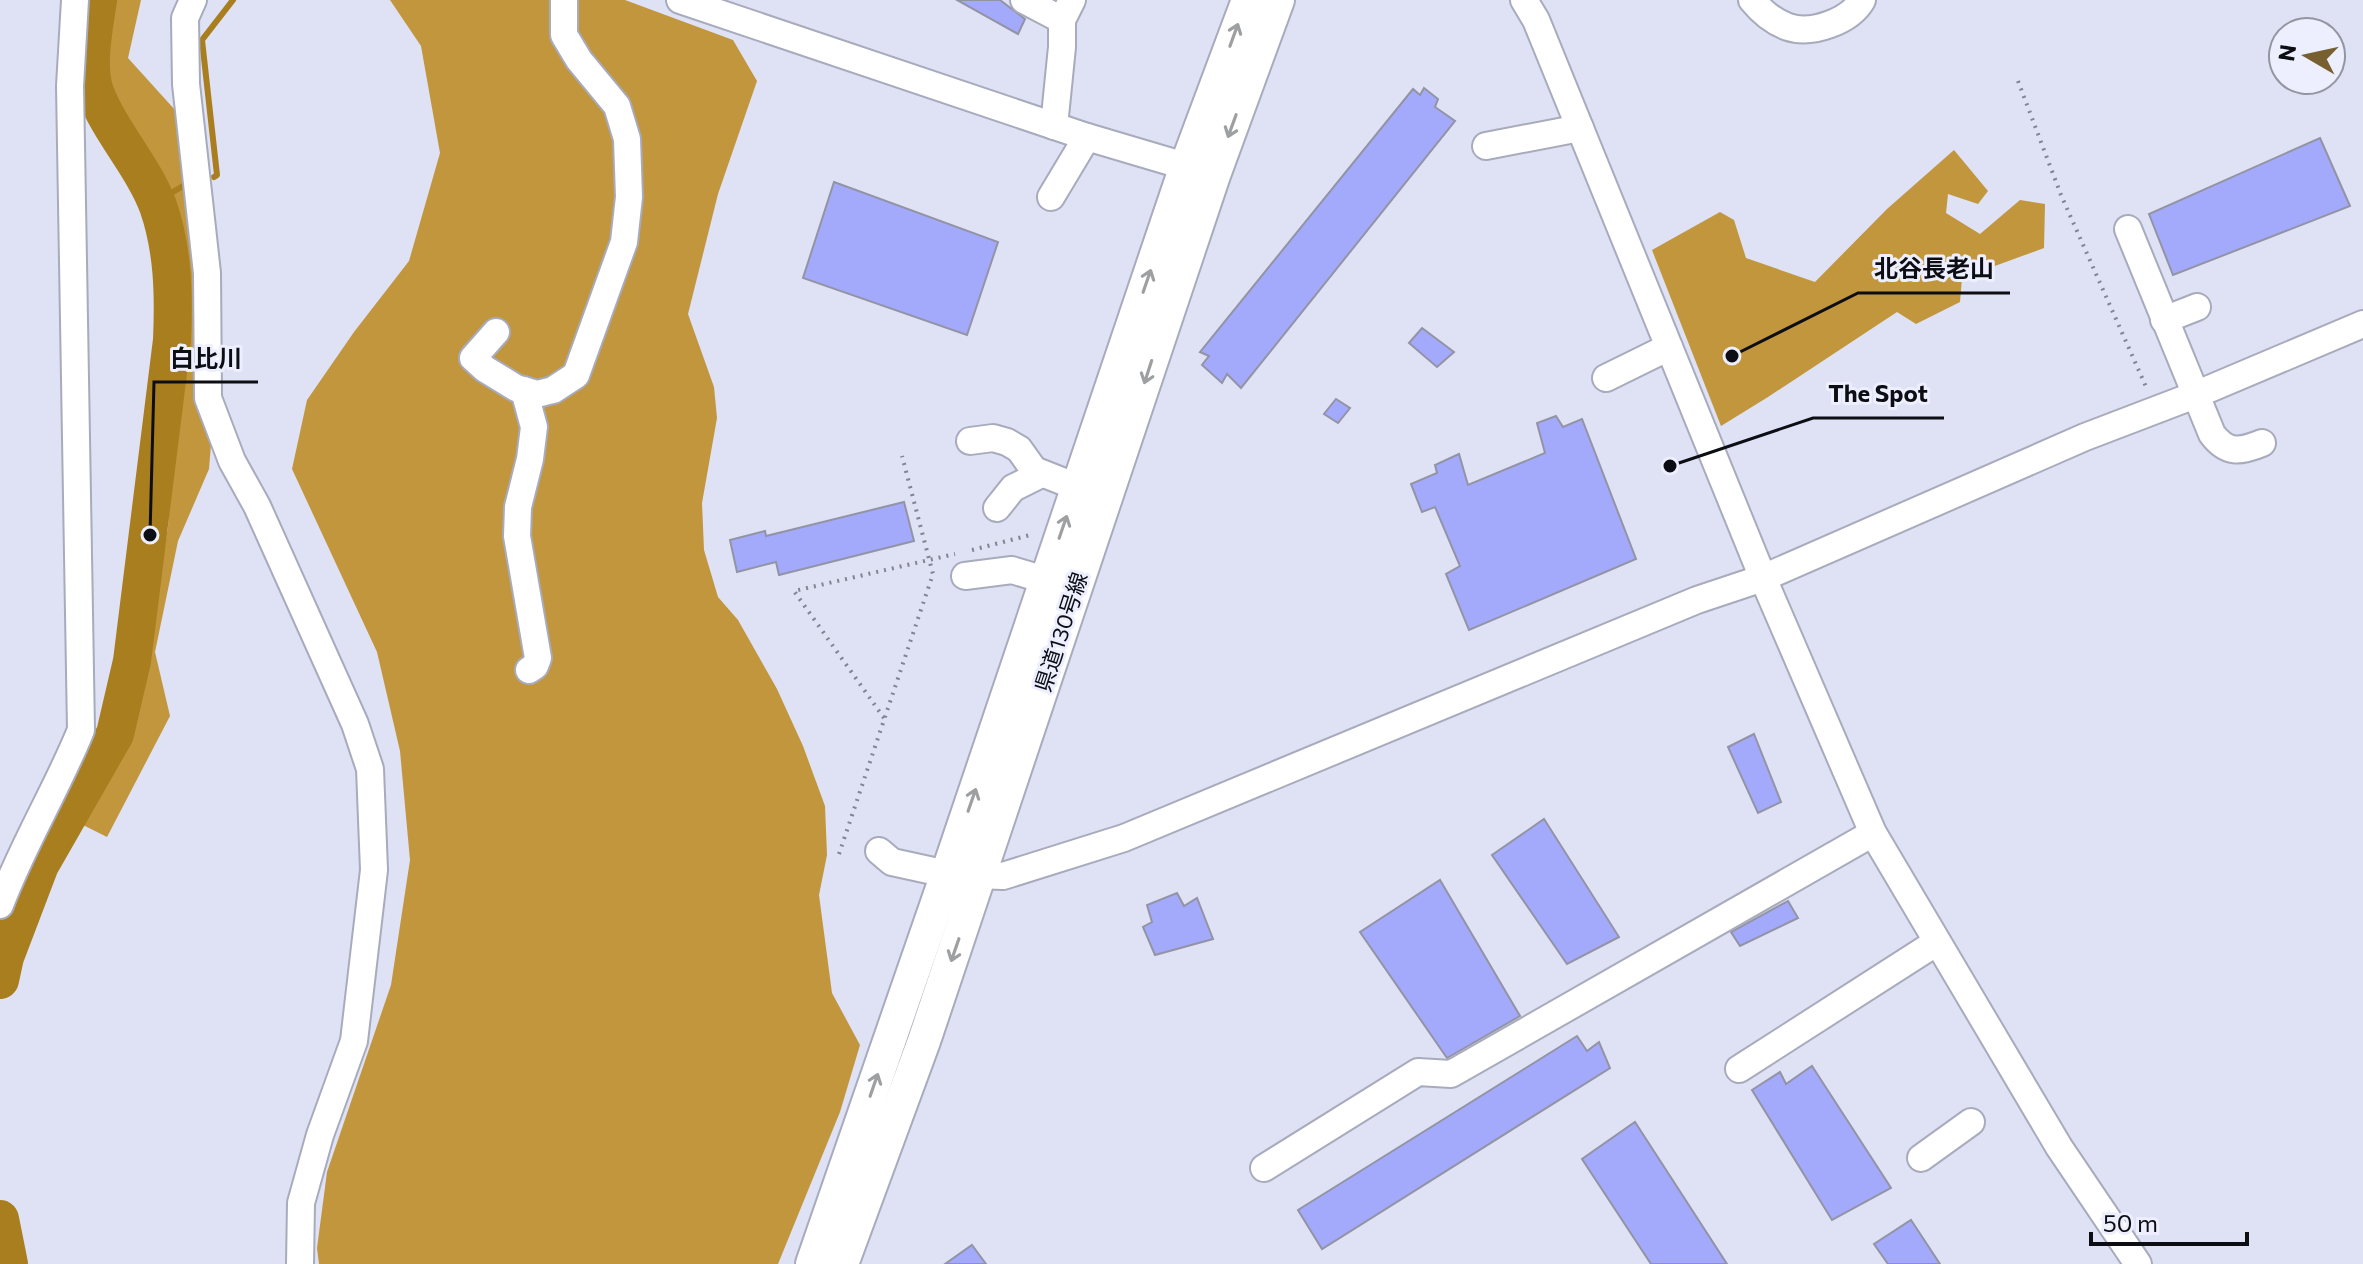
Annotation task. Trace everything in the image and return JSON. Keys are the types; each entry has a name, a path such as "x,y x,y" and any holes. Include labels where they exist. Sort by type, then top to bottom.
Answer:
{"main road":[{"name":"県道130号線","path":"842,1264 924,1041 980,876 1200,171 1248,0"},
{"name":"県道130号線","path":"812,1264 1077,487 1200,171 1278,0"},
{"path":"799,1264 818,1215 848,1158"},
{"path":"854,1264 871,1182"}],"street":[{"path":"0,905 7,863 64,773 81,730 70,86 75,0"},
{"path":"193,0 185,18 186,84 207,273 208,398 232,461 257,506 355,724 370,769 374,870 354,1041 320,1135 301,1203 300,1264"},
{"path":"496,332 473,358 485,369 524,390 537,394 553,390 576,375 624,242 629,197 627,139 617,106 579,60 564,35 564,0"},
{"path":"680,0 1087,137 1200,171"},
{"path":"1024,0 1067,10 1054,126"},
{"path":"1524,0 1536,20 1763,578 1873,833 2059,1147 2138,1264"},
{"path":"1752,0 1776,21 1791,28 1823,26 1856,10 1862,0"},
{"path":"1486,146 1580,128"},
{"path":"1051,197 1087,137"},
{"path":"2128,229 2212,434 2221,445 2234,449 2262,443"},
{"path":"2164,320 2197,307"},
{"path":"879,851 892,862 947,874 1003,876 1124,838 1697,600 1763,578 2085,437 2195,395 2363,324"},
{"path":"1606,378 1669,347"},
{"path":"524,390 534,427 518,507 517,536 538,658 529,670"},
{"path":"970,441 993,438 1007,442 1019,449 1034,470 1077,487"},
{"path":"997,508 1013,488 1041,474"},
{"path":"965,576 1012,570 1045,580"},
{"path":"1264,1168 1418,1072 1451,1074 1873,833"},
{"path":"1739,1069 1937,942"},
{"path":"1921,1158 1971,1122"}],"path":[{"path":"2018,81 2061,195 2150,395"},
{"path":"839,854 933,574 902,456"},
{"path":"884,718 794,591 1030,535"}],"shaded area":[{"path":"89,0 141,0 128,58 185,121 217,369 209,469 178,541 155,652 170,716 107,837 83,825 143,678 168,527 187,257 172,196 88,88 84,34"},
{"path":"390,0 625,0 733,40 757,81 718,194 688,314 714,387 717,418 702,503 704,550 718,597 738,620 777,689 803,746 825,806 827,855 819,895 832,993 860,1045 840,1112 778,1264 319,1264 317,1248 327,1172 391,985 410,860 400,751 377,652 292,469 307,400 409,261 440,153 421,46"},
{"path":"1954,150 1988,191 1978,204 1948,194 1946,213 1980,234 2020,200 2045,204 2044,248 1962,278 1960,302 1916,324 1897,312 1721,426 1652,250 1720,212 1734,220 1746,258 1815,282 1887,209"}],"building":[{"path":"957,0 1000,0 1025,19 1018,34"},
{"path":"1424,88 1438,99 1435,107 1455,121 1241,388 1227,374 1222,383 1202,365 1209,356 1200,352 1413,89 1420,95"},
{"path":"2320,138 2350,206 2173,275 2149,214"},
{"path":"834,182 998,242 967,335 803,278"},
{"path":"1422,328 1454,352 1437,367 1409,343"},
{"path":"1336,399 1350,408 1338,423 1324,414"},
{"path":"1556,416 1563,427 1582,419 1636,559 1469,630 1446,574 1460,566 1435,507 1422,512 1411,484 1437,473 1435,465 1459,454 1468,485 1545,453 1537,423"},
{"path":"904,502 914,541 779,575 776,562 737,572 730,540 765,531 766,536"},
{"path":"1754,734 1781,802 1758,813 1728,747"},
{"path":"1544,819 1619,937 1567,964 1492,855"},
{"path":"1440,880 1520,1016 1447,1058 1360,932"},
{"path":"1177,893 1184,906 1197,898 1213,939 1155,955 1143,927 1152,922 1147,905"},
{"path":"1788,901 1798,918 1740,946 1731,932"},
{"path":"1577,1036 1587,1051 1599,1042 1610,1068 1322,1249 1298,1210"},
{"path":"1812,1066 1891,1188 1832,1220 1752,1090 1780,1072 1786,1084"},
{"path":"1635,1122 1727,1264 1651,1264 1582,1159"},
{"path":"1911,1220 1940,1264 1888,1264 1874,1244"},
{"path":"972,1245 986,1264 945,1264"}],"waterway":[{"path":"0,980 5,957 40,865 115,734 132,661 172,340 171,272 167,239 158,206 101,107 92,82 92,46 98,0"},
{"path":"214,177 217,175 202,40 233,0"},
{"path":"156,202 188,183"},
{"path":"0,1219 9,1264"}],"place":[{"name":"北谷長老山","path":"1732,356"},
{"name":"The Spot","path":"1670,466"},
{"name":"白比川","path":"150,535"}]}
